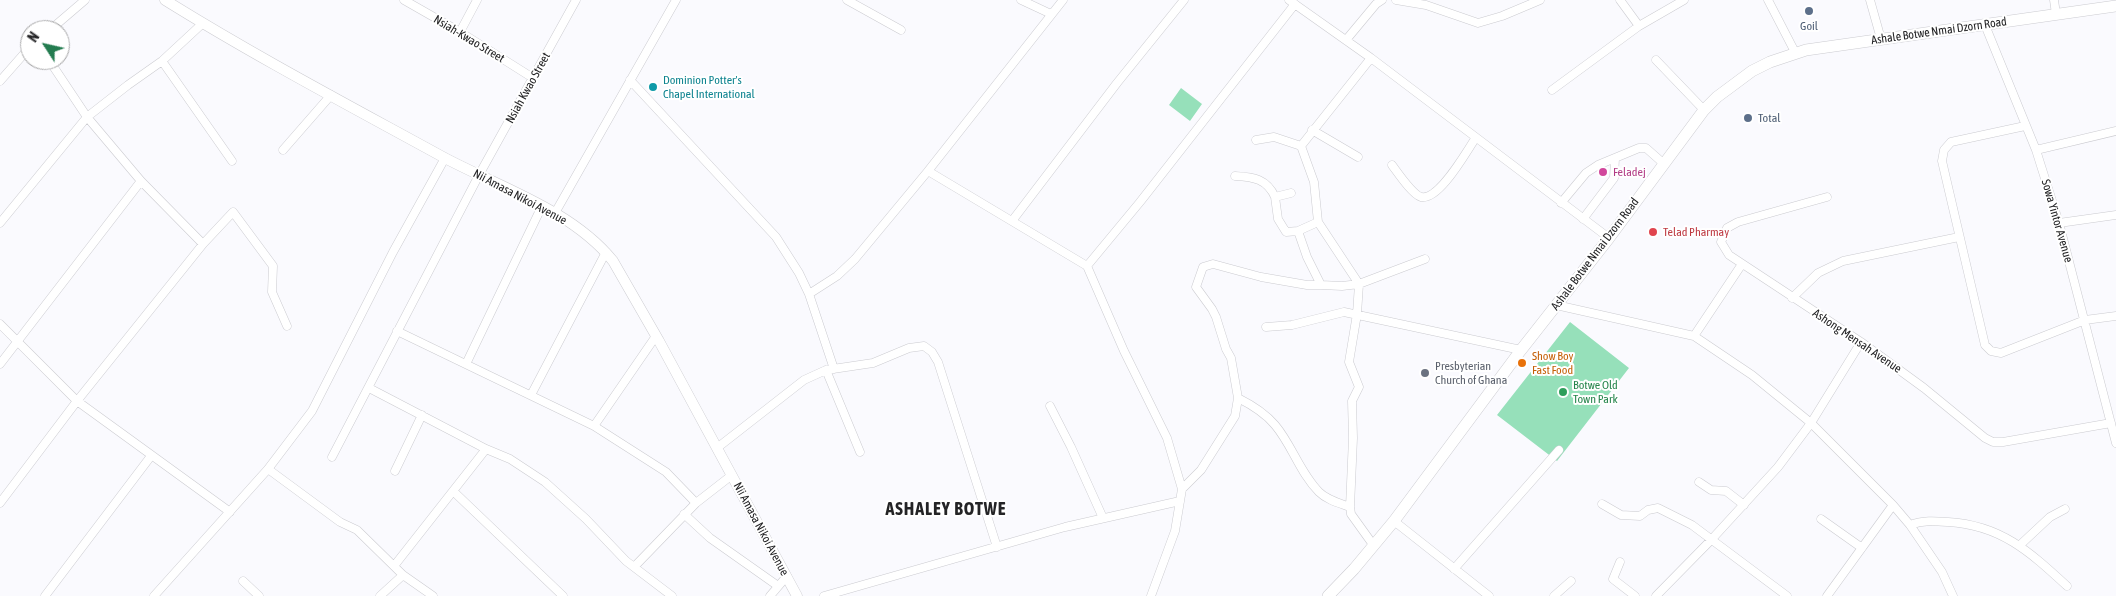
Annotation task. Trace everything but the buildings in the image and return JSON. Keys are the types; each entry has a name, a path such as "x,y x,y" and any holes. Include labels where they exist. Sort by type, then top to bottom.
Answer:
{"main road":[{"name":"Ashale Botwe Nmai Dzorn Road","path":"1328,596 1374,546 1394,521 1521,350 1609,238 1663,163 1704,110 1717,97 1752,71 1770,62 1833,45 2116,6"}],"street":[{"path":"62,20 85,0"},
{"name":"Nii Amasa Nikoi Avenue","path":"165,0 445,158 555,213 584,232 606,252 656,336 797,596"},
{"name":"Nsiah-Kwao Street","path":"404,0 460,32 533,78"},
{"path":"460,32 477,0"},
{"name":"Nsiah Kwao Street","path":"332,457 479,175 576,0"},
{"path":"555,213 676,0"},
{"path":"847,0 901,30"},
{"path":"1022,0 1051,14"},
{"path":"809,294 837,276 855,259 928,171 1063,0"},
{"path":"1012,221 1117,83 1184,0"},
{"path":"1346,40 1376,4 1382,0"},
{"path":"1396,0 1426,5 1478,23 1502,16 1540,0"},
{"path":"1620,0 1639,26"},
{"path":"1552,90 1639,26 1684,0"},
{"path":"1768,0 1796,54"},
{"path":"1870,0 1881,39"},
{"path":"2054,0 2056,14"},
{"path":"1087,266 1146,194 1292,2 1371,58 1609,238"},
{"path":"0,223 87,117 128,84 162,62 203,23"},
{"name":"Sowa Yintor Avenue","path":"1985,25 2036,150 2059,223 2116,444"},
{"path":"0,81 20,58"},
{"path":"1302,146 1312,130 1371,58"},
{"path":"1656,60 1704,110"},
{"path":"162,62 232,161"},
{"path":"56,70 87,117 141,180 203,244"},
{"path":"630,80 776,237 799,273 809,294 830,370 860,452"},
{"path":"283,150 331,95"},
{"path":"2025,126 1951,142 1944,150 1942,160 1958,237 1985,345 1991,351 2001,353 2085,320 2116,316"},
{"path":"1312,130 1358,156"},
{"path":"2036,150 2116,131"},
{"path":"1256,140 1274,137 1302,146"},
{"path":"1392,165 1414,192 1421,197 1428,197 1439,190 1476,138"},
{"path":"1302,146 1314,182 1318,222 1360,284 1349,362 1359,387 1352,401 1353,438 1350,507 1351,514 1374,546"},
{"path":"1561,203 1586,173 1598,165 1643,147 1663,163"},
{"path":"154,596 268,469 312,411 393,252 445,158"},
{"path":"1583,219 1614,178 1615,158"},
{"path":"928,171 1087,266 1124,351 1168,438 1182,489 1175,531 1151,596"},
{"path":"1235,176 1252,177 1262,180 1271,188 1276,197 1278,219 1286,232 1298,231 1318,222"},
{"path":"0,364 141,180"},
{"path":"1276,197 1291,193"},
{"name":"Ashong Mensah Avenue","path":"1827,197 1738,222 1727,228 1721,242 1729,255 1861,342 1924,388 1985,438 1993,442 2003,442 2111,423"},
{"path":"466,364 542,206"},
{"path":"0,503 77,401 203,244 233,212 273,266 272,292 287,326"},
{"path":"2059,223 2116,215"},
{"path":"1298,231 1307,257 1321,285"},
{"path":"1792,298 1818,273 1843,261 1958,237"},
{"path":"531,395 606,252"},
{"path":"1182,489 1201,470 1235,416 1238,398 1231,358 1226,349 1216,317 1212,308 1196,287 1204,267 1213,264 1261,277 1307,285 1360,284 1425,259"},
{"path":"1694,336 1742,264"},
{"path":"1556,305 1694,336 1752,375 1812,423 1893,505 1910,525 1942,572 1952,596"},
{"path":"1266,327 1292,325 1344,312 1521,350"},
{"path":"0,324 77,401 230,512"},
{"path":"397,331 594,426 666,472 696,503"},
{"path":"594,426 656,336"},
{"path":"1656,596 1712,539 1778,467 1812,423 1861,342"},
{"path":"717,448 804,380 830,370 873,363 909,348 924,346 932,352 938,362 997,547"},
{"path":"369,388 486,449 510,459 545,482 634,566 672,596"},
{"path":"1238,398 1261,411 1275,425 1296,460 1320,493 1330,500 1350,507"},
{"path":"1050,406 1103,518"},
{"path":"395,471 422,415"},
{"path":"394,566 486,449"},
{"path":"1454,569 1559,450"},
{"path":"45,596 151,456"},
{"path":"268,469 340,522 357,530 402,575 433,596"},
{"path":"634,566 684,514 732,475"},
{"path":"1699,482 1711,490 1726,492 1744,505"},
{"path":"453,491 562,596"},
{"path":"824,596 1103,518 1180,501"},
{"path":"1602,504 1621,515 1640,516 1648,510 1658,508 1692,524 1786,596"},
{"path":"1827,596 1893,505"},
{"path":"2020,545 2050,517 2065,509"},
{"path":"684,514 710,538 778,586"},
{"path":"1821,519 1862,548"},
{"path":"1910,525 1930,520 1958,522 1996,532 2020,545 2067,586"},
{"path":"1394,521 1489,596"},
{"path":"1620,562 1613,579 1635,596"},
{"path":"380,596 402,575"},
{"path":"770,596 787,576"},
{"path":"243,581 259,596"},
{"path":"1554,596 1571,581"}],"green space":[{"path":"1181,88 1202,104 1190,121 1169,105"},
{"name":"Botwe Old Town Park","path":"1570,322 1629,368 1557,461 1497,415"}],"place":[{"name":"Goil","path":"1809,11"},
{"name":"Dominion Potter's Chapel International","path":"653,87"},
{"name":"Total","path":"1748,118"},
{"name":"Feladej","path":"1603,172"},
{"name":"Telad Pharmay","path":"1653,232"},
{"name":"Show Boy Fast Food","path":"1522,363"},
{"name":"Presbyterian Church of Ghana","path":"1425,373"},
{"name":"Botwe Old Town Park","path":"1563,392"}],"district":[{"name":"ASHALEY BOTWE","path":"946,509"}]}
